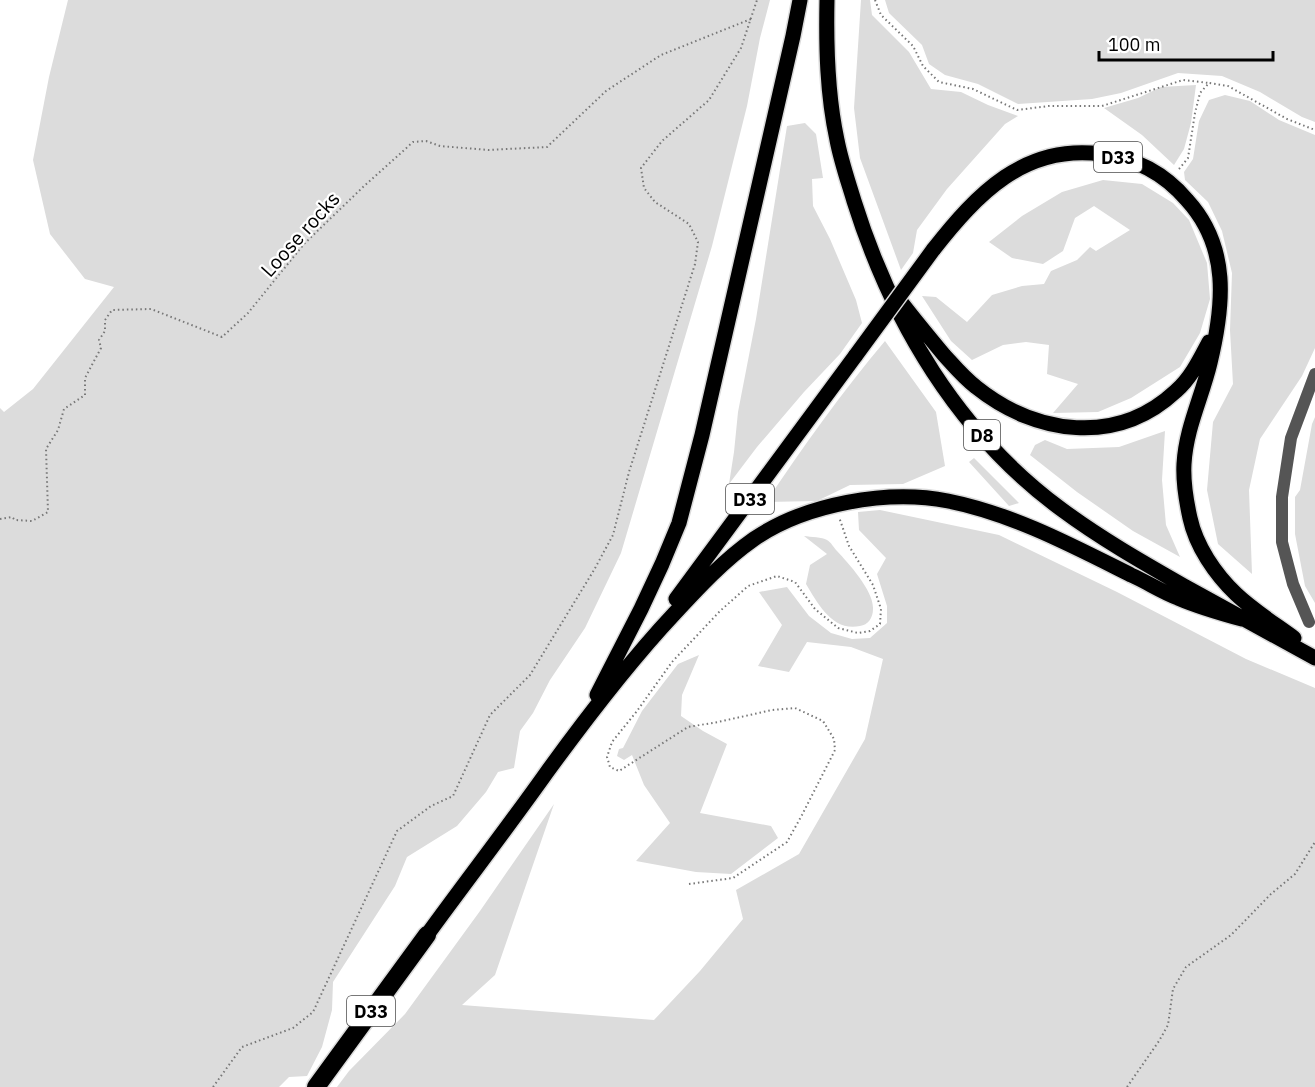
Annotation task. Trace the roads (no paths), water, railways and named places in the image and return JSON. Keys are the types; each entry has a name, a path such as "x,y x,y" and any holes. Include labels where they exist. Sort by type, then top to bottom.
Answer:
{"highway":[{"name":"D33","path":"316,1087 427,935"}],"main road":[{"path":"586,719 641,609 679,523 712,391 800,0"},
{"name":"D8","path":"827,0 828,82 836,138 872,253 909,334 934,375 977,430 1016,471 1060,508 1125,552 1242,619 1315,657"},
{"name":"D33","path":"427,935 586,719 646,644 688,583 933,250 962,214 995,183 1034,162 1053,155 1073,153 1114,155 1146,167 1169,182 1194,207 1214,244 1220,269 1221,291 1216,329"},
{"path":"883,279 921,328 960,373 976,387 1004,407 1032,420 1057,426 1087,428 1112,425 1139,417 1161,404 1178,390 1192,373 1216,329"},
{"path":"1216,329 1210,364 1187,438 1184,490 1190,521 1201,548 1217,573 1236,594 1295,638 1315,657"},
{"path":"646,644 704,582 755,538 778,525 809,513 835,505 878,498 911,497 947,501 984,510 1032,528 1175,597 1242,619"}],"street":[{"path":"1309,622 1293,584 1282,542 1282,497 1291,438 1315,374"}]}
